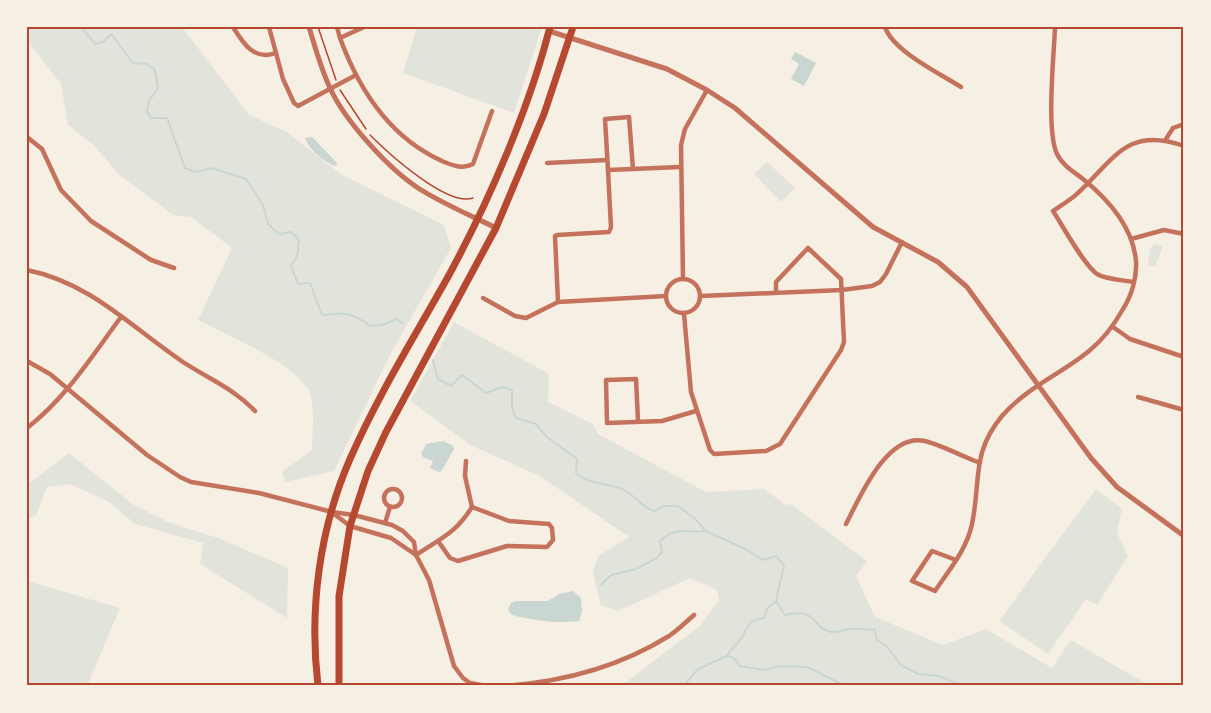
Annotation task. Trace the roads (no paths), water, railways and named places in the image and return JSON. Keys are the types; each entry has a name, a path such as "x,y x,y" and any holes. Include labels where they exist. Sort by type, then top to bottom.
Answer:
{"main road":[{"path":"339,686 339,596 350,526 368,471 386,432 496,228 544,114 573,27"},
{"path":"318,686 315,591 332,512 349,462 366,424 450,273 477,218 513,138 549,29"}],"street":[{"path":"233,27 244,46 251,51 266,56 276,53"},
{"path":"268,27 294,103 303,104 356,75"},
{"path":"309,27 330,90 362,136 403,177 434,197 496,228"},
{"path":"337,27 356,75 390,124 411,143 433,157 466,168 473,164 492,111"},
{"path":"340,39 364,27"},
{"path":"885,27 896,46 961,87"},
{"path":"957,560 932,551 912,581 935,591 957,560 968,539 972,524 978,462 983,446 1001,418 1018,400 1089,352 1113,327 1128,302 1134,282 1136,262 1131,239 1117,212 1088,183 1062,162 1054,145 1052,115 1055,27"},
{"path":"549,29 667,69 707,90 735,108 873,226 938,262 967,287 1091,458 1117,487 1184,536"},
{"path":"683,279 681,145 685,129 707,90"},
{"path":"558,302 555,236 609,232 611,227 605,119 629,117 633,169"},
{"path":"1166,139 1173,128 1184,124"},
{"path":"27,137 42,149 61,190 91,221 151,260 174,268"},
{"path":"1134,282 1105,277 1089,266 1053,211 1078,194 1121,150 1131,144 1166,139 1184,146"},
{"path":"547,163 607,160"},
{"path":"608,170 680,166"},
{"path":"1131,239 1164,230 1184,234"},
{"path":"700,296 842,290 872,286 880,282 886,274 902,242"},
{"path":"684,314 691,392 710,450 714,454 766,451 780,444 844,342 841,279 808,248 776,282 776,292"},
{"path":"27,270 69,282 105,303 183,362 240,396 255,411"},
{"path":"683,279 696,284 700,296 696,308 684,314 671,309 666,296 670,284 683,279"},
{"path":"483,298 515,316 526,318 558,302 666,296"},
{"path":"27,428 53,406 121,317"},
{"path":"1113,327 1131,339 1184,357"},
{"path":"27,361 50,374 159,464 191,482 259,493 382,522 403,531 414,542 416,555 429,580 454,666 470,685 486,686"},
{"path":"638,421 636,379 606,380 607,423 662,421 696,411"},
{"path":"1138,397 1184,410"},
{"path":"846,524 866,486 891,452 902,443 913,440 924,441 978,462"},
{"path":"416,555 454,531 472,507 465,476 466,460"},
{"path":"389,490 395,490 401,495 401,501 398,506 390,507 385,503 384,494 389,490"},
{"path":"377,534 390,507"},
{"path":"438,541 450,558 462,561 507,546 547,547 553,540 552,528 549,524 509,521 472,507"},
{"path":"332,512 350,526 391,538 416,555"},
{"path":"504,686 535,685 573,676 633,654 669,636 694,615"}],"waterway":[{"path":"81,27 95,44 103,42 111,34 133,63 147,64 155,70 158,88 149,101 147,111 151,118 167,118 185,168 196,172 212,168 246,179 263,205 268,224 279,234 291,232 299,240 297,257 291,265 298,284 310,283 322,315 348,314 370,326 382,325 397,319 403,324"},
{"path":"433,360 438,379 451,386 462,375 486,393 502,387 512,390 512,408 516,418 536,424 547,437 577,459 576,473 582,477 620,488 654,511 665,506 678,506 706,531 763,560 776,556 784,565 776,601 785,615 796,613 810,616 825,630 832,632 851,629 875,630 877,640 887,647 901,665 918,674 939,676 963,686"},
{"path":"601,585 611,575 636,569 657,558 662,552 660,541 666,536 682,531 706,531"},
{"path":"727,656 749,625 764,618 767,609 776,601"},
{"path":"679,686 686,683 698,669 727,656 734,658 740,666 764,670 779,666 807,667 846,686"}]}
